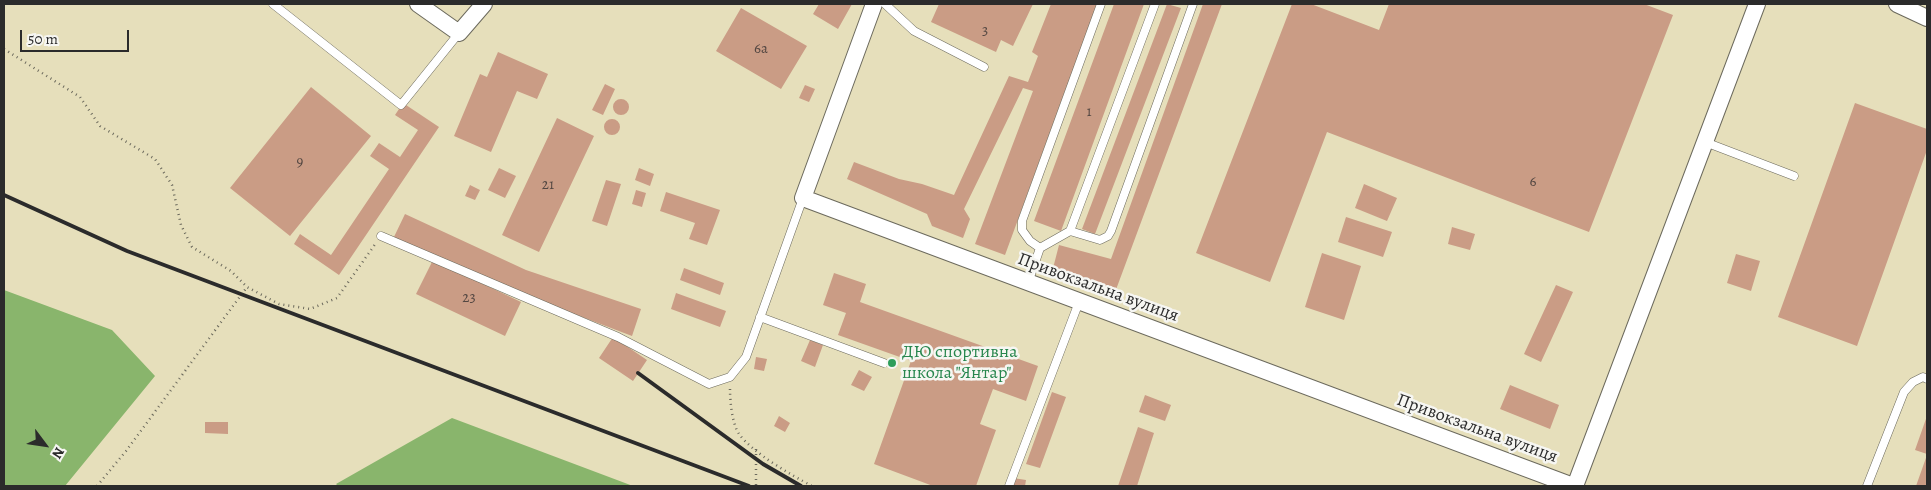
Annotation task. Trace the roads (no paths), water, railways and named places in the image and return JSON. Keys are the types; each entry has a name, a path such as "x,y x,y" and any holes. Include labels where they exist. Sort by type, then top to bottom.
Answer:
{"street":[{"path":"418,4 459,33 484,4"},
{"path":"803,198 874,4"},
{"path":"1574,486 1757,4"},
{"path":"1897,4 1927,18"},
{"name":"Привокзальна вулиця","path":"803,198 1574,486"}],"lane":[{"path":"273,4 401,105 459,33"},
{"path":"885,4 914,31 984,67"},
{"path":"1040,248 1030,241 1022,230 1022,220 1101,4"},
{"path":"1028,283 1040,248 1070,231 1154,4"},
{"path":"1070,231 1100,240 1108,236 1111,231 1193,4"},
{"path":"1705,142 1794,176"},
{"path":"381,236 618,337 709,384 730,377 746,357 803,198"},
{"path":"1008,486 1079,302"},
{"path":"760,317 884,363"},
{"path":"1867,486 1904,392 1913,382 1923,378 1927,379"}],"railway":[{"path":"4,195 127,251 749,486"},
{"path":"638,373 763,464 801,486"}],"place":[{"name":"ДЮ спортивна школа \"Янтар\"","path":"892,363"}]}
